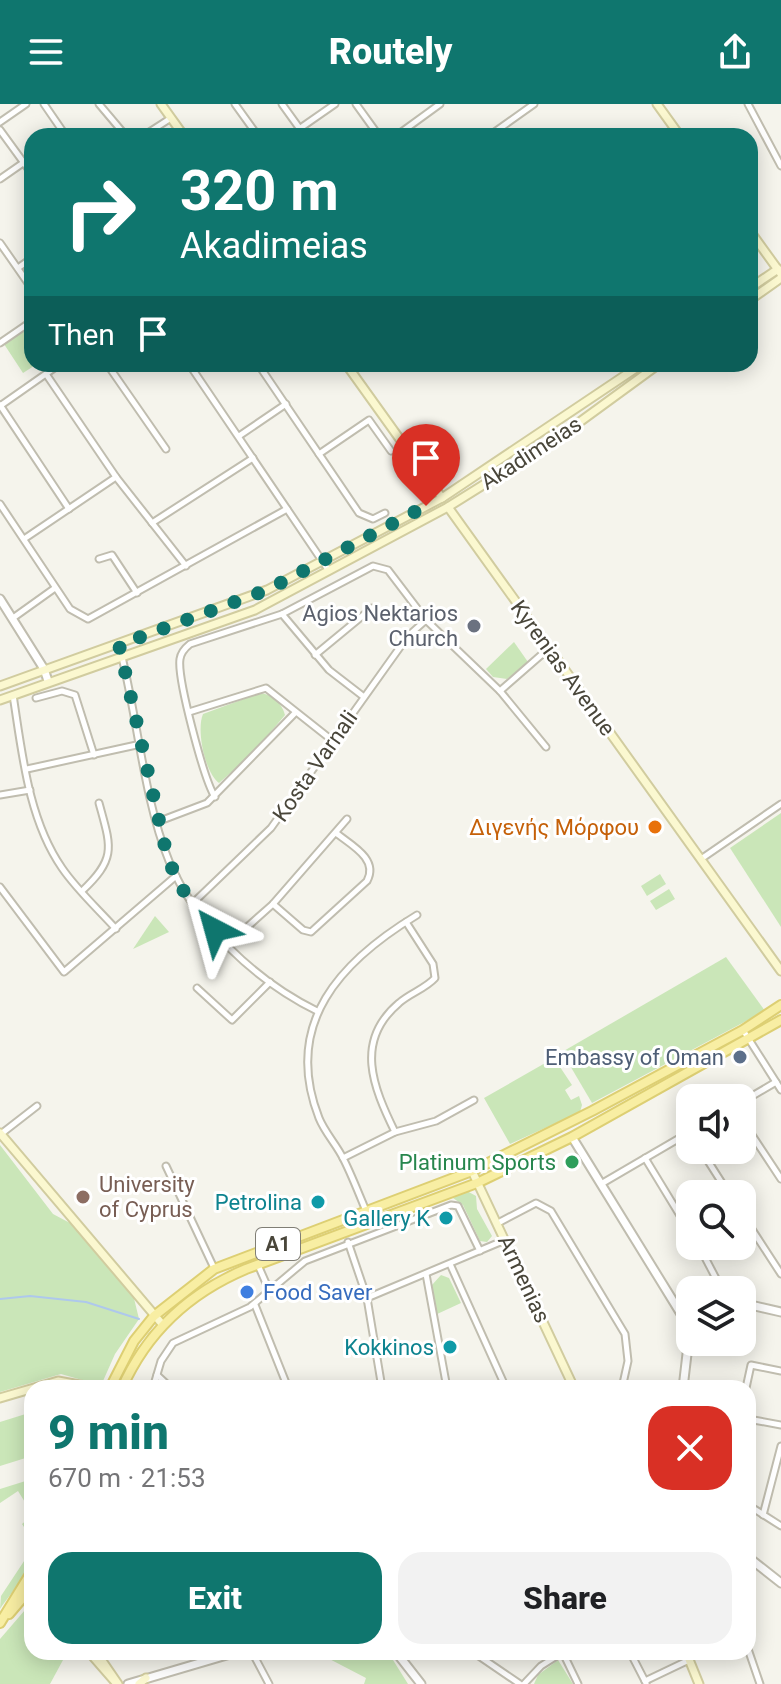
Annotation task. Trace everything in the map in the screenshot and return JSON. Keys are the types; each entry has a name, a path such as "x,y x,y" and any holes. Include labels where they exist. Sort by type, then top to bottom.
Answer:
{"main road":[{"path":"161,104 178,128"},
{"path":"657,104 674,128"},
{"path":"758,242 780,272"},
{"path":"758,284 780,272"},
{"path":"758,293 780,272"},
{"name":"Kyrenias Avenue","path":"352,372 442,498"},
{"name":"Akadimeias","path":"0,686 250,597 442,498 630,372"},
{"name":"Akadimeias","path":"0,700 255,610 448,507 555,440 648,372"},
{"name":"Kyrenias Avenue","path":"448,507 781,971"},
{"name":"A1","path":"114,1380 134,1341 154,1316 214,1269 472,1171 564,1126 743,1030 781,1005"},
{"name":"A1","path":"126,1380 144,1347 162,1324 212,1285 257,1264 477,1183 572,1137 781,1020"},
{"path":"1,1133 162,1324"},
{"name":"Armenias","path":"472,1171 570,1380"},
{"path":"0,1398 24,1391"},
{"path":"0,1624 24,1594"},
{"path":"96,1660 118,1684"},
{"path":"103,1660 113,1671 118,1684"},
{"path":"689,1660 699,1684"},
{"path":"139,1684 146,1678"}],"street":[{"path":"0,122 26,104"},
{"path":"44,104 60,128"},
{"path":"99,104 119,128"},
{"path":"235,104 252,128"},
{"path":"282,104 298,128"},
{"path":"300,128 335,104"},
{"path":"356,104 373,128"},
{"path":"407,128 440,104"},
{"path":"500,128 534,104"},
{"path":"748,104 781,166"},
{"path":"155,128 171,118"},
{"path":"0,130 23,163 0,179"},
{"path":"0,243 24,277"},
{"path":"18,268 24,264"},
{"path":"1,342 24,326"},
{"path":"49,372 0,406 69,509"},
{"path":"113,372 166,449"},
{"path":"195,372 329,571"},
{"path":"264,372 359,513 373,519 385,513"},
{"path":"46,374 116,477 186,566"},
{"path":"239,436 286,404"},
{"path":"319,454 369,420 391,451"},
{"path":"152,523 253,458"},
{"path":"24,539 116,477"},
{"name":"Kyrenias Avenue","path":"442,498 448,507"},
{"path":"0,504 55,588 76,614 88,619 287,509"},
{"path":"99,559 112,555 137,593"},
{"path":"215,797 205,777 189,712 180,670 181,654 186,648 282,614 378,566 388,570 426,620 500,691 546,747"},
{"path":"13,618 55,588"},
{"path":"0,599 44,669 48,681"},
{"path":"315,655 372,608"},
{"path":"282,614 315,655 364,697"},
{"name":"Kosta Varnali","path":"193,903 271,828 408,636 426,620"},
{"path":"119,645 157,822 176,876 193,903 228,944 270,982 317,1011"},
{"path":"500,691 548,649"},
{"path":"111,659 126,675"},
{"path":"189,712 266,688 333,741"},
{"path":"36,698 62,691 75,695 94,755"},
{"path":"13,694 30,790 43,836 64,871 116,929"},
{"path":"157,822 197,808 215,797 295,713"},
{"path":"27,769 141,744"},
{"path":"0,795 30,790"},
{"path":"82,891 103,872 110,857 99,803"},
{"path":"701,859 781,804"},
{"path":"228,944 273,904 347,819"},
{"path":"273,904 303,930 311,932 367,881 371,873 368,861 336,833"},
{"path":"0,887 64,972 176,876"},
{"path":"367,1211 343,1158 320,1121 307,1074 307,1055 317,1011 335,983 359,955 417,915"},
{"path":"395,1132 373,1085 370,1055 373,1037 389,1012 435,978 433,964 406,922"},
{"path":"197,988 232,1020 270,982"},
{"path":"743,1030 781,1090"},
{"path":"756,1094 776,1082"},
{"path":"343,1158 395,1132 436,1121 474,1100"},
{"path":"1,1133 37,1106"},
{"path":"572,1137 676,1307"},
{"path":"600,1184 676,1141"},
{"path":"756,1141 781,1179"},
{"path":"645,1158 676,1209"},
{"path":"166,1166 214,1269"},
{"path":"498,1223 536,1203 551,1211 625,1334 628,1361 624,1380"},
{"path":"155,1380 165,1352 173,1343 255,1304 305,1261 348,1242 451,1205 463,1212 480,1251"},
{"path":"756,1236 781,1274"},
{"path":"367,1298 506,1240"},
{"path":"348,1242 367,1298 381,1380"},
{"path":"257,1264 269,1290"},
{"path":"450,1264 502,1380"},
{"path":"426,1274 436,1346 445,1380"},
{"path":"255,1304 285,1380"},
{"path":"756,1306 781,1312"},
{"path":"684,1380 687,1356"},
{"path":"748,1380 751,1365 781,1371"},
{"path":"157,1375 162,1380"},
{"path":"756,1420 781,1425"},
{"path":"763,1515 781,1446"},
{"path":"756,1510 781,1526"},
{"path":"756,1564 781,1583"},
{"path":"128,1684 201,1660"},
{"path":"256,1660 269,1684"},
{"path":"402,1660 421,1684"},
{"path":"485,1660 522,1684 550,1660"},
{"path":"567,1660 578,1684"},
{"path":"634,1660 645,1683 681,1660"},
{"path":"752,1660 760,1684"}],"green space":[{"path":"24,330 25,372 23,373 4,344"},
{"path":"514,642 528,662 507,679 493,677 486,669"},
{"path":"260,693 276,700 285,715 252,754 219,783 203,751 203,714"},
{"path":"781,813 781,927 730,848"},
{"path":"660,874 666,884 647,896 641,886"},
{"path":"669,889 675,899 656,910 650,901"},
{"path":"155,916 169,932 133,949"},
{"path":"726,957 765,1011 592,1103 562,1052"},
{"path":"554,1058 572,1085 565,1090 571,1100 579,1096 582,1105 580,1112 510,1144 484,1098"},
{"path":"0,1145 53,1214 70,1223 126,1286 131,1286 139,1319 115,1354 103,1380 82,1380 61,1374 41,1380 24,1380 24,1385 0,1392"},
{"path":"467,1191 476,1196 477,1209 492,1236 487,1242 480,1241 463,1205 453,1198"},
{"path":"441,1275 449,1278 461,1303 435,1315 432,1285"},
{"path":"24,1414 24,1458 0,1466 0,1422"},
{"path":"24,1482 24,1501 18,1491 0,1503 0,1489"},
{"path":"24,1561 24,1574 0,1609 1,1596"},
{"path":"24,1611 24,1660 63,1660 50,1684 0,1684 0,1639"},
{"path":"331,1660 393,1660 408,1684 364,1684 366,1678"},
{"path":"558,1660 573,1684 534,1684 538,1675"}],"waterway":[{"path":"0,1299 30,1296 86,1302 139,1319"}],"place":[{"name":"Agios Nektarios Church","path":"474,626"},
{"name":"Διγενής Μόρφου","path":"655,827"},
{"name":"Embassy of Oman","path":"740,1057"},
{"name":"Platinum Sports","path":"572,1162"},
{"name":"University of Cyprus","path":"83,1197"},
{"name":"Petrolina","path":"318,1202"},
{"name":"Gallery K","path":"446,1218"},
{"name":"Food Saver","path":"247,1292"},
{"name":"Kokkinos","path":"450,1347"}],"route":[{"path":"215,930 183,890 168,860 119,645 267,590 426,506"}]}
